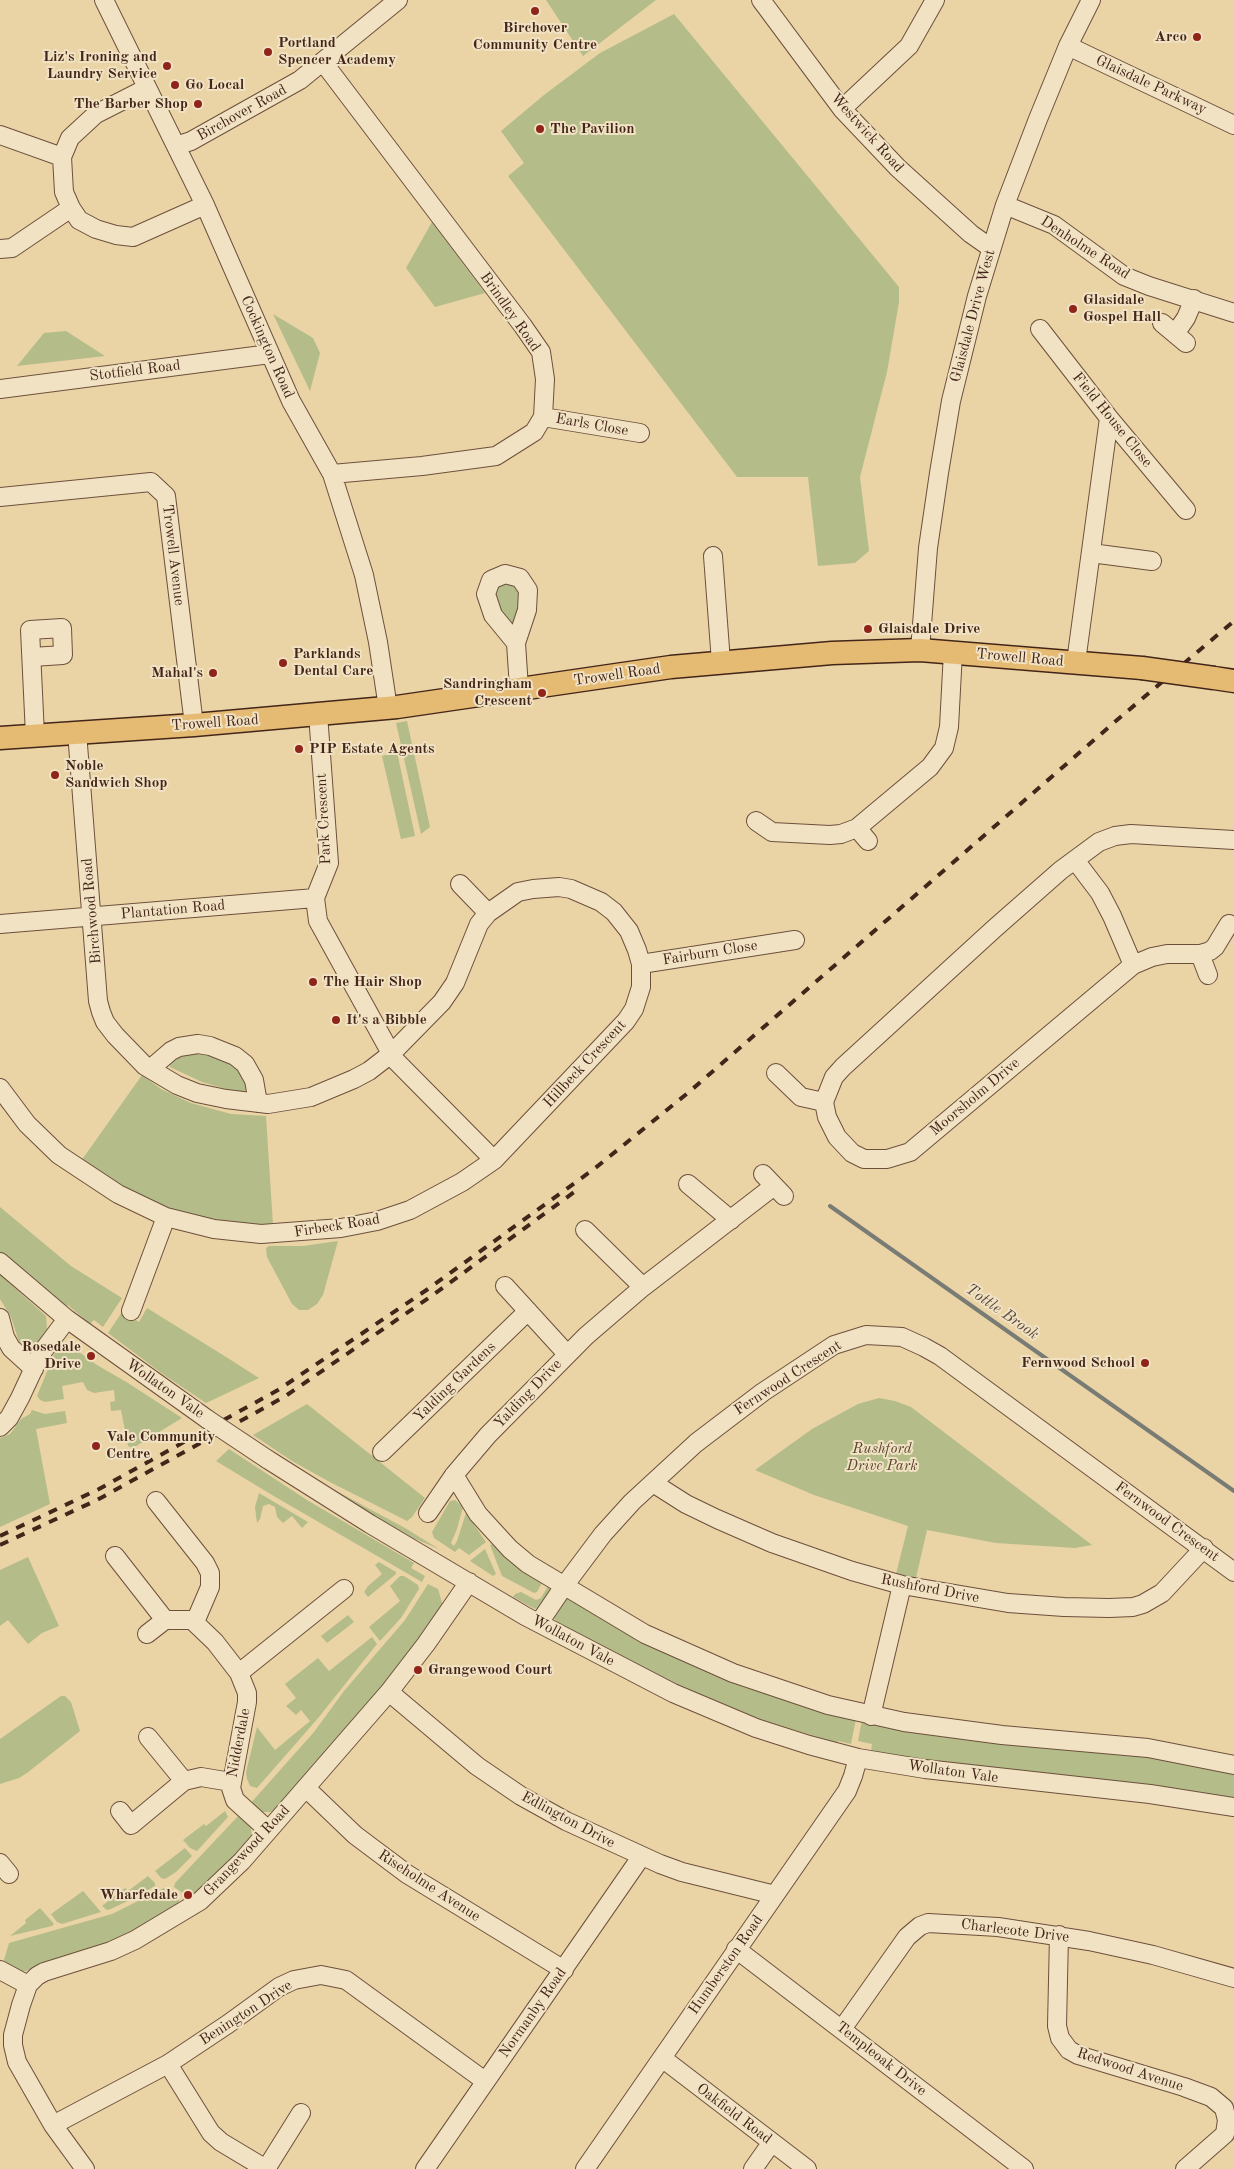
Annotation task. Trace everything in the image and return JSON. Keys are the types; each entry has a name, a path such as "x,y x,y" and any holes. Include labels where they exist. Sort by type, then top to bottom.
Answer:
{"main road":[{"name":"Trowell Road","path":"0,738 194,725 388,708 519,688 721,662 832,653 920,650 953,652 1142,668 1224,680"}],"street":[{"name":"Cockington Road","path":"104,0 205,205 291,401 332,474 364,575 378,642 388,708"},
{"name":"Birchover Road","path":"176,146 191,141 300,80 398,0"},
{"name":"Westwick Road","path":"761,0 842,109 898,168 971,234 991,248"},
{"path":"842,109 909,46 935,0"},
{"name":"Glaisdale Drive West","path":"920,650 928,548 951,401 991,248 1005,205 1068,46 1091,0"},
{"name":"Glaisdale Parkway","path":"1068,46 1234,125"},
{"name":"Brindley Road","path":"323,62 507,304 541,352 545,379 543,417"},
{"path":"147,88 96,114 70,138 62,157 64,192 71,208 79,220 96,230 133,237 205,205"},
{"path":"0,135 62,157"},
{"name":"Denholme Road","path":"1005,205 1054,225 1124,276 1149,286 1234,313"},
{"path":"0,249 12,248 71,208"},
{"path":"1174,334 1186,318 1194,299"},
{"name":"Field House Close","path":"1040,328 1109,418 1186,510"},
{"name":"Stotfield Road","path":"0,389 270,354"},
{"path":"332,474 422,466 496,456 534,432 543,417"},
{"name":"Earls Close","path":"543,417 640,433"},
{"path":"1076,662 1109,418"},
{"name":"Trowell Avenue","path":"0,497 151,482 166,496 194,725"},
{"path":"1091,553 1152,561"},
{"path":"713,556 721,662"},
{"path":"516,643 519,688"},
{"path":"756,822 772,832 787,826 830,836 862,834 930,767 944,748 949,727 953,652"},
{"path":"32,657 35,735"},
{"name":"Park Crescent","path":"318,714 329,863 316,898 318,921 390,1054 494,1160"},
{"name":"Birchwood Road","path":"77,732 101,1012 105,1022 115,1035 145,1066 177,1085 197,1093 258,1103 286,1102 327,1092 369,1071 390,1054"},
{"path":"776,1074 801,1097 824,1102 834,1077 843,1067 995,928 1099,842 1124,835 1234,840"},
{"path":"1075,860 1100,893 1134,965"},
{"path":"460,884 488,913"},
{"name":"Hillbeck Crescent","path":"390,1054 425,1020 450,992 479,924 488,913 518,892 544,887 572,889 601,902 622,921 629,931 640,964 641,988 626,1021 494,1160"},
{"name":"Plantation Road","path":"0,924 316,898"},
{"path":"1208,975 1200,954 1210,952 1215,947 1229,924"},
{"name":"Fairburn Close","path":"640,964 785,945"},
{"name":"Moorsholm Drive","path":"824,1102 827,1117 837,1137 852,1153 864,1158 877,1160 903,1155 910,1152 1134,965 1152,957 1167,954 1200,954"},
{"path":"150,1069 171,1051 179,1047 198,1044 210,1046 235,1056 245,1064 254,1080 258,1103"},
{"name":"Firbeck Road","path":"0,1088 27,1124 59,1155 118,1194 166,1217 214,1229 261,1234 341,1228 377,1221 410,1210 462,1182 494,1160"},
{"path":"688,1184 731,1220"},
{"name":"Yalding Drive","path":"428,1513 454,1476 488,1435 567,1354 643,1287 774,1185"},
{"path":"131,1311 166,1217"},
{"path":"585,1230 643,1287"},
{"name":"Wollaton Vale","path":"0,1262 66,1319 267,1459 370,1524 539,1623 614,1664 719,1713 756,1728 858,1758 925,1769 1150,1794 1234,1807"},
{"path":"505,1286 567,1354"},
{"name":"Yalding Gardens","path":"382,1452 528,1311"},
{"path":"0,1318 8,1344 34,1369"},
{"path":"0,1428 16,1405 45,1348 66,1319"},
{"name":"Fernwood Crescent","path":"539,1623 603,1534 653,1483 716,1426 834,1345 866,1335 888,1335 913,1342 940,1356 1204,1548 1234,1572"},
{"path":"454,1476 478,1514 510,1549 528,1564 638,1630 700,1660 801,1697 871,1716 936,1728 1148,1748 1234,1765"},
{"name":"Rushford Drive","path":"653,1483 686,1504 772,1543 852,1571 902,1585 978,1599 1039,1606 1133,1607 1162,1593 1204,1548"},
{"path":"147,1634 165,1620 183,1619 195,1622 210,1587 210,1573 205,1563 156,1501"},
{"path":"115,1556 165,1620"},
{"name":"Grangewood Road","path":"28,1985 44,1972 111,1951 135,1940 200,1902 242,1861 389,1692 426,1644 469,1582"},
{"path":"871,1716 902,1585"},
{"path":"239,1673 344,1589"},
{"name":"Nidderdale","path":"195,1622 239,1673 247,1693 247,1702 231,1782 235,1800 268,1830"},
{"name":"Edlington Drive","path":"389,1692 459,1752 521,1796 566,1820 641,1857 682,1872 775,1895"},
{"path":"148,1737 184,1781"},
{"name":"Humberston Road","path":"585,2169 847,1791 854,1776 858,1758"},
{"path":"120,1811 131,1825 184,1781 201,1777 231,1782"},
{"name":"Riseholme Avenue","path":"306,1788 355,1835 399,1868 564,1970"},
{"name":"Normanby Road","path":"425,2169 641,1857"},
{"name":"Charlecote Drive","path":"842,2029 907,1937 920,1926 938,1923 998,1927 1059,1936 1153,1955 1234,1978"},
{"name":"Redwood Avenue","path":"1059,1936 1057,2026 1060,2038 1069,2050 1078,2056 1184,2087 1211,2097 1224,2108 1227,2120 1225,2134 1185,2169"},
{"name":"Templeoak Drive","path":"736,1949 1024,2169"},
{"path":"0,1970 28,1985 14,2035 15,2055 28,2084 53,2125 85,2169"},
{"name":"Benington Drive","path":"53,2125 168,2064 280,1987 294,1980 321,1975 346,1980 485,2081"},
{"name":"Oakfield Road","path":"662,2058 807,2169"},
{"path":"168,2064 211,2133 222,2142 266,2169 299,2126"},
{"path":"753,2169 772,2142"}],"green space":[{"path":"546,0 656,0 583,56"},
{"path":"674,14 899,287 899,302 887,372 860,477 869,551 855,563 818,566 808,477 737,477 508,176 524,163 501,131 544,95 600,53"},
{"path":"432,222 485,293 435,307 406,268"},
{"path":"273,314 313,338 320,353 310,391"},
{"path":"66,331 105,356 17,366 44,333"},
{"path":"502,584 511,584 519,590 522,599 513,633 492,597 495,590"},
{"path":"407,721 430,827 421,834 396,723"},
{"path":"397,752 415,836 401,839 382,756"},
{"path":"199,1050 236,1064 249,1089 242,1092 233,1091 202,1082 170,1067 170,1058"},
{"path":"142,1075 161,1089 191,1103 231,1114 266,1116 273,1225 237,1223 188,1214 165,1207 121,1185 81,1161"},
{"path":"0,1207 71,1266 122,1298 103,1327 94,1320 90,1324 68,1305 65,1308 0,1252"},
{"path":"338,1241 323,1295 317,1304 308,1310 299,1310 292,1304 267,1257 266,1248 269,1246 303,1246"},
{"path":"0,1275 46,1316 47,1329 39,1343 36,1342 27,1346 19,1342 11,1317 0,1299"},
{"path":"147,1308 259,1378 206,1403 164,1375 108,1333 122,1312 139,1322"},
{"path":"65,1347 75,1349 97,1365 182,1418 133,1448 128,1446 121,1410 111,1411 110,1402 115,1401 114,1390 94,1393 87,1390 83,1382 62,1386 64,1399 45,1402 40,1400 37,1396 55,1352"},
{"name":"Rushford Drive Park","path":"879,1398 911,1407 1092,1545 1075,1548 996,1543 927,1530 916,1578 896,1574 908,1526 814,1495 755,1470 812,1429 858,1404"},
{"path":"307,1404 425,1498 412,1517 407,1521 328,1481 292,1461 253,1435"},
{"path":"32,1410 45,1414 65,1411 67,1423 36,1429 50,1504 0,1527 0,1438 10,1434 21,1419 30,1414"},
{"path":"229,1449 307,1500 414,1563 411,1568 425,1576 422,1582 216,1461"},
{"path":"314,1479 405,1528 439,1549 413,1538 313,1481"},
{"path":"259,1493 308,1522 302,1528 292,1516 283,1523 277,1517 275,1507 269,1504 263,1506 257,1523 255,1507"},
{"path":"455,1500 463,1507 451,1543 454,1546 457,1541 466,1513 486,1542 469,1555 459,1548 455,1552 434,1538 432,1532 450,1501"},
{"path":"496,1543 543,1581 537,1592 534,1593 502,1576 490,1545"},
{"path":"485,1549 496,1574 493,1576 470,1561"},
{"path":"28,1557 59,1626 42,1633 28,1644 8,1620 0,1626 0,1570"},
{"path":"379,1562 396,1572 396,1574 368,1597 364,1592 382,1574 375,1565"},
{"path":"400,1576 404,1576 418,1585 419,1589 401,1618 380,1641 369,1627 400,1601 390,1586"},
{"path":"428,1584 438,1589 443,1606 400,1668 278,1808 272,1812 260,1812 249,1805 314,1732 344,1691 405,1620"},
{"path":"548,1586 551,1591 542,1607 536,1609 513,1597 521,1592 536,1600 541,1598"},
{"path":"568,1599 618,1625 856,1719 851,1744 838,1741 837,1743 762,1720 679,1687 558,1623 554,1618 553,1611 560,1602"},
{"path":"348,1615 354,1622 327,1643 321,1636"},
{"path":"372,1637 377,1644 319,1717 257,1788 250,1786 246,1772 257,1727 275,1750 310,1721 301,1710 296,1715 286,1706 296,1698 285,1684 318,1658 329,1671"},
{"path":"61,1696 65,1696 71,1702 80,1731 27,1773 19,1778 0,1784 0,1739"},
{"path":"862,1720 1127,1751 1234,1771 1234,1798 1126,1783 936,1763 871,1751 872,1744 858,1741"},
{"path":"225,1811 228,1817 197,1851 190,1848 183,1840 204,1824 206,1826"},
{"path":"240,1814 249,1821 251,1828 252,1835 248,1842 207,1884 193,1894 187,1896 174,1887 175,1883"},
{"path":"185,1848 192,1856 176,1872 165,1879 161,1878 155,1871"},
{"path":"148,1876 155,1883 155,1886 111,1909 107,1910 102,1906 125,1888 128,1891"},
{"path":"164,1888 179,1900 179,1903 130,1935 20,1973 6,1965 4,1960 9,1943 112,1914"},
{"path":"83,1891 101,1912 62,1924 57,1922 51,1914"},
{"path":"40,1908 54,1924 52,1926 10,1936 26,1923 25,1920"}],"waterway":[{"name":"Tottle Brook","path":"830,1206 1234,1491"}],"railway":[{"path":"0,1536 99,1489 278,1390 428,1289 594,1169 689,1092 1117,720 1234,621"},
{"path":"0,1545 97,1500 284,1397 433,1295 577,1190"}],"place":[{"name":"Birchover Community Centre","path":"535,11"},
{"name":"Arco","path":"1197,37"},
{"name":"Portland Spencer Academy","path":"268,52"},
{"name":"Liz's Ironing and Laundry Service","path":"167,66"},
{"name":"Go Local","path":"175,85"},
{"name":"The Barber Shop","path":"198,104"},
{"name":"The Pavilion","path":"540,129"},
{"name":"Glasidale Gospel Hall","path":"1073,309"},
{"name":"Glaisdale Drive","path":"868,629"},
{"name":"Parklands Dental Care","path":"283,663"},
{"name":"Mahal's","path":"213,673"},
{"name":"Sandringham Crescent","path":"542,693"},
{"name":"PIP Estate Agents","path":"299,749"},
{"name":"Noble Sandwich Shop","path":"55,775"},
{"name":"The Hair Shop","path":"313,982"},
{"name":"It's a Bibble","path":"336,1020"},
{"name":"Rosedale Drive","path":"91,1356"},
{"name":"Fernwood School","path":"1145,1363"},
{"name":"Vale Community Centre","path":"96,1446"},
{"name":"Grangewood Court","path":"418,1670"},
{"name":"Wharfedale","path":"188,1895"}]}
